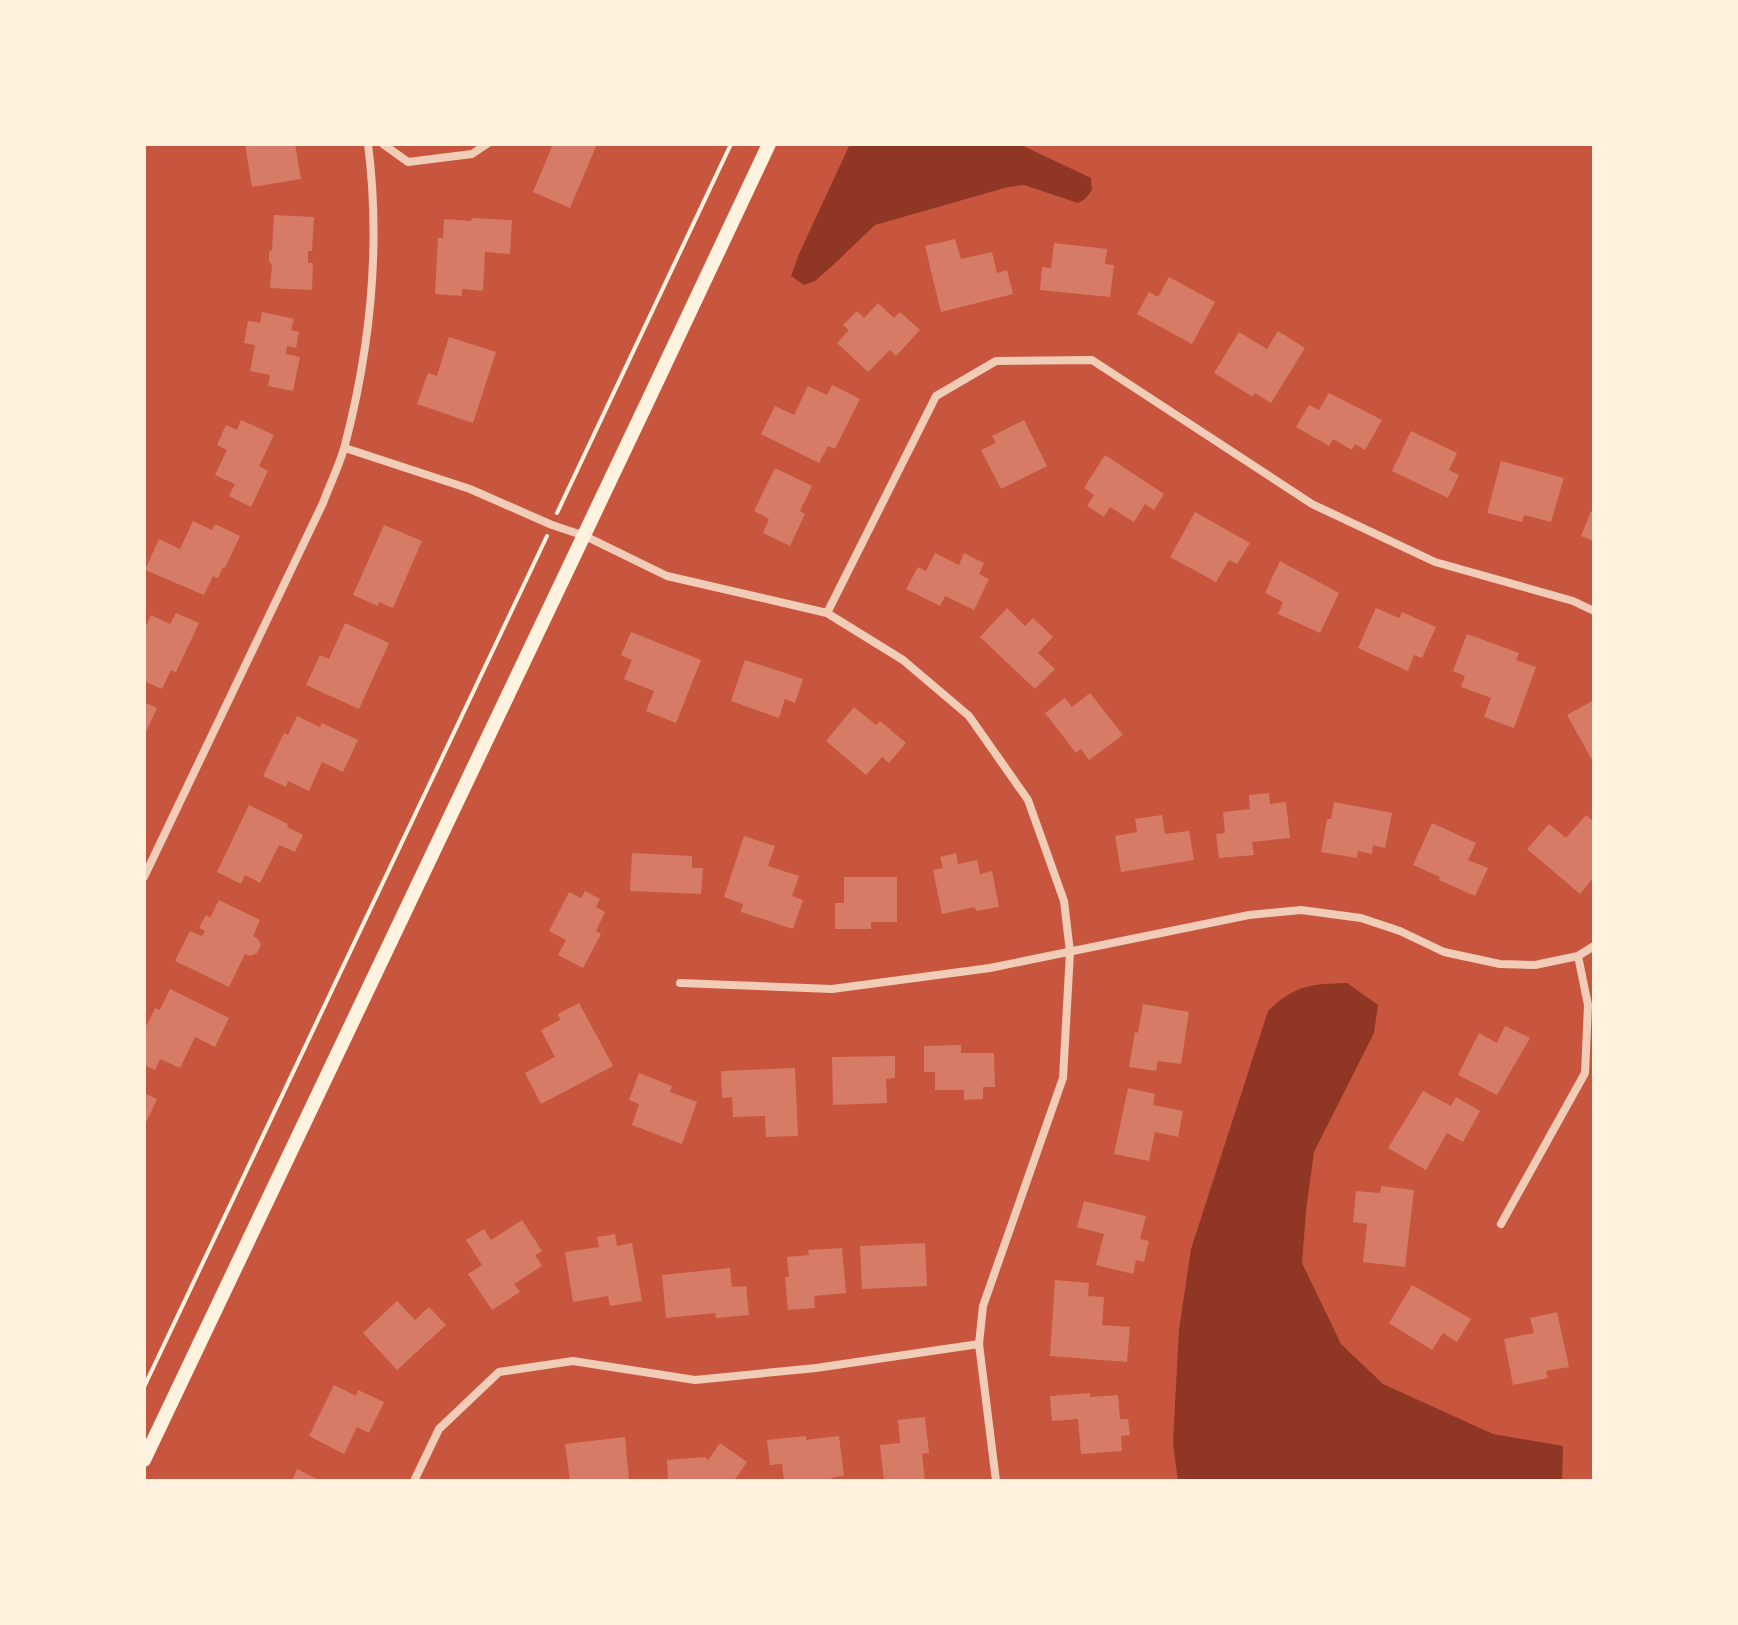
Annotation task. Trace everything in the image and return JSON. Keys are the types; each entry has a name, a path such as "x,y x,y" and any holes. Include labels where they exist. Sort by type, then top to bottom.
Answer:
{"main road":[{"path":"144,1460 769,144"}],"street":[{"path":"144,877 323,503 345,448 364,354 373,289 375,209 368,144"},
{"path":"383,144 408,162 472,154 487,144"},
{"path":"827,613 936,396 996,361 1092,360 1312,504 1435,562 1573,601 1594,611"},
{"path":"345,448 470,489 585,536 667,576 827,613 903,660 969,716 1028,800 1064,901 1070,952 1063,1078 983,1306 979,1344 996,1481"},
{"path":"680,983 832,989 990,968 1249,915 1301,910 1361,918 1400,931 1444,952 1500,964 1535,965 1578,956 1594,946"},
{"path":"1501,1224 1585,1073 1588,1005 1578,956"},
{"path":"414,1481 439,1429 499,1372 573,1361 695,1380 816,1368 979,1344"}],"path":[{"path":"144,1387 731,144"}],"shaded area":[{"path":"850,144 1019,144 1091,178 1092,190 1078,203 1024,185 1008,187 875,225 815,281 804,285 791,276"},
{"path":"1347,983 1378,1005 1374,1033 1314,1152 1302,1263 1341,1344 1383,1384 1493,1434 1563,1446 1562,1481 1178,1481 1173,1443 1179,1330 1191,1249 1268,1011 1295,991 1323,984"}],"building":[{"path":"245,144 295,144 301,179 252,187"},
{"path":"553,144 597,144 570,208 533,192"},
{"path":"274,215 314,217 312,251 308,251 308,263 313,263 312,290 270,288 272,265 269,252 272,250"},
{"path":"472,218 512,220 510,254 485,252 483,291 462,289 462,296 435,294 438,238 443,238 444,219 471,221"},
{"path":"955,239 961,259 992,252 997,273 1007,270 1013,294 941,312 925,246"},
{"path":"1054,243 1107,249 1105,264 1114,265 1110,297 1040,290 1042,267 1051,268"},
{"path":"1169,277 1215,302 1192,344 1137,314 1149,292 1158,297"},
{"path":"878,303 894,318 900,312 920,330 896,356 890,350 868,372 837,343 849,330 843,325 857,311 864,318"},
{"path":"262,312 294,319 291,330 299,332 296,348 287,346 286,354 300,357 293,391 268,386 270,375 250,371 255,345 244,343 248,321 260,323"},
{"path":"1278,331 1305,348 1271,403 1255,393 1253,397 1214,373 1239,332 1267,349"},
{"path":"449,337 496,352 473,423 417,404 428,373 437,376"},
{"path":"832,385 860,399 835,449 828,446 819,463 761,434 775,406 794,415 808,386 827,395"},
{"path":"1329,393 1382,420 1365,450 1355,444 1352,450 1333,439 1329,446 1296,427 1309,405 1319,410"},
{"path":"241,420 274,435 259,466 268,471 251,507 229,496 235,484 215,475 227,450 217,445 226,425 237,430"},
{"path":"1024,420 1047,466 1001,489 981,450 996,443 992,436"},
{"path":"1411,431 1457,453 1449,470 1459,475 1448,498 1392,471"},
{"path":"1105,455 1164,494 1154,510 1145,504 1134,522 1110,507 1104,517 1087,506 1094,495 1084,488"},
{"path":"1501,461 1564,478 1551,522 1524,515 1522,522 1487,513"},
{"path":"775,468 812,486 800,511 805,514 790,546 763,533 769,519 754,511"},
{"path":"1591,511 1594,513 1594,541 1581,536"},
{"path":"1195,512 1250,543 1237,564 1229,560 1216,582 1170,557"},
{"path":"193,521 212,530 215,524 240,536 225,568 218,578 213,576 204,595 145,570 159,539 180,549"},
{"path":"384,525 422,541 393,608 379,602 378,606 353,595"},
{"path":"935,553 959,565 964,553 984,563 979,574 989,579 974,610 945,596 940,606 906,589 918,567 926,571"},
{"path":"1280,561 1339,593 1320,633 1278,614 1283,602 1265,593"},
{"path":"1007,608 1025,626 1033,618 1053,637 1038,653 1055,669 1035,689 980,637"},
{"path":"1376,608 1399,618 1402,612 1436,627 1422,658 1414,655 1408,671 1358,648"},
{"path":"176,613 199,623 176,672 171,670 162,689 144,681 144,630 151,615 170,624"},
{"path":"345,623 389,643 359,709 306,685 320,655 329,659"},
{"path":"631,632 701,660 676,723 646,711 654,691 624,679 632,660 621,655"},
{"path":"1467,634 1519,653 1516,660 1536,667 1514,728 1484,717 1491,698 1461,687 1465,676 1453,671"},
{"path":"745,660 803,679 795,703 785,699 779,718 731,701"},
{"path":"1090,693 1123,735 1089,760 1081,749 1076,753 1045,713 1065,698 1072,707"},
{"path":"1594,700 1594,759 1592,760 1567,715"},
{"path":"144,702 157,708 144,736"},
{"path":"854,707 876,725 880,721 906,743 889,763 882,757 866,775 826,741"},
{"path":"297,716 320,727 322,723 358,740 343,772 322,762 309,791 288,781 286,787 263,776 284,733 288,735"},
{"path":"1269,793 1270,804 1286,802 1290,838 1252,842 1254,855 1219,858 1216,834 1225,833 1223,812 1250,809 1249,795"},
{"path":"1334,802 1392,813 1385,848 1373,845 1372,854 1358,851 1357,858 1321,852 1327,819 1331,819"},
{"path":"249,805 303,835 295,852 279,845 260,883 245,875 241,884 217,872"},
{"path":"1162,815 1165,834 1189,831 1194,860 1121,872 1115,836 1137,832 1135,819"},
{"path":"1586,815 1594,822 1594,877 1580,894 1527,849 1549,824 1566,838"},
{"path":"1432,823 1476,843 1468,860 1488,868 1475,896 1413,865"},
{"path":"744,836 775,846 768,866 799,876 792,896 803,900 793,929 741,912 743,904 724,897"},
{"path":"632,853 692,856 692,868 703,868 701,894 630,891"},
{"path":"956,853 958,864 977,860 980,874 992,871 999,907 976,911 975,907 942,914 933,870 943,868 940,857"},
{"path":"844,877 897,877 897,922 871,922 871,929 835,929 835,903 844,903"},
{"path":"585,891 600,899 596,907 605,912 596,931 601,934 583,968 558,955 566,940 549,931 569,892 581,898"},
{"path":"219,900 260,920 253,936 261,945 257,953 250,956 245,954 229,987 175,961 190,931 202,936 205,931 199,928 206,915 210,918"},
{"path":"170,989 229,1018 215,1047 195,1037 180,1068 160,1059 155,1070 144,1065 144,1026 155,1008 160,1010"},
{"path":"579,1003 613,1066 541,1104 525,1073 555,1057 541,1030 560,1020 558,1014"},
{"path":"1143,1004 1189,1012 1181,1064 1158,1061 1156,1071 1129,1067"},
{"path":"1505,1026 1530,1038 1497,1095 1458,1075 1479,1033 1497,1043"},
{"path":"961,1045 961,1053 994,1053 995,1087 983,1087 983,1099 964,1100 964,1090 935,1090 935,1072 924,1072 924,1046"},
{"path":"895,1056 895,1078 886,1079 887,1103 833,1105 832,1057"},
{"path":"795,1068 798,1136 766,1137 765,1116 733,1117 732,1097 722,1098 721,1071"},
{"path":"639,1073 672,1086 670,1092 697,1102 682,1144 632,1125 639,1104 629,1100"},
{"path":"1128,1088 1155,1094 1153,1105 1183,1111 1178,1137 1155,1132 1149,1161 1114,1154"},
{"path":"1423,1091 1451,1106 1456,1097 1480,1111 1463,1142 1447,1133 1426,1170 1388,1148"},
{"path":"144,1093 157,1099 144,1127"},
{"path":"1381,1186 1414,1190 1405,1267 1363,1262 1367,1224 1353,1222 1356,1191 1380,1193"},
{"path":"1084,1201 1146,1216 1140,1239 1149,1241 1144,1262 1136,1260 1133,1274 1096,1265 1104,1234 1077,1227"},
{"path":"522,1220 542,1251 535,1255 542,1266 514,1284 520,1292 492,1310 468,1274 482,1265 466,1240 484,1229 491,1240"},
{"path":"615,1234 617,1246 632,1243 642,1301 610,1306 608,1296 573,1302 565,1252 599,1247 597,1237"},
{"path":"925,1243 927,1286 862,1289 860,1246"},
{"path":"842,1248 846,1293 814,1296 815,1308 788,1310 787,1257 809,1255 808,1250"},
{"path":"730,1268 732,1287 746,1286 749,1315 716,1318 715,1313 666,1318 662,1275"},
{"path":"1055,1280 1089,1283 1088,1296 1104,1297 1102,1325 1130,1327 1127,1362 1050,1356"},
{"path":"1412,1285 1471,1319 1457,1342 1443,1333 1432,1350 1389,1323"},
{"path":"397,1301 415,1320 429,1307 446,1325 397,1370 363,1333"},
{"path":"1557,1312 1569,1367 1546,1371 1548,1378 1513,1385 1504,1339 1534,1333 1530,1318"},
{"path":"334,1385 356,1396 358,1390 384,1402 369,1433 357,1427 344,1454 309,1436"},
{"path":"1090,1393 1090,1397 1118,1395 1120,1419 1128,1419 1130,1435 1121,1436 1122,1451 1081,1454 1078,1419 1052,1421 1050,1396"},
{"path":"925,1417 929,1453 922,1454 925,1481 884,1481 880,1445 900,1443 898,1420"},
{"path":"806,1436 806,1440 839,1436 844,1476 831,1478 831,1481 784,1481 782,1464 770,1465 767,1440"},
{"path":"625,1437 629,1480 570,1481 565,1444"},
{"path":"720,1443 747,1462 734,1481 668,1481 667,1460 705,1457 708,1460"},
{"path":"297,1469 321,1481 292,1481"}]}
